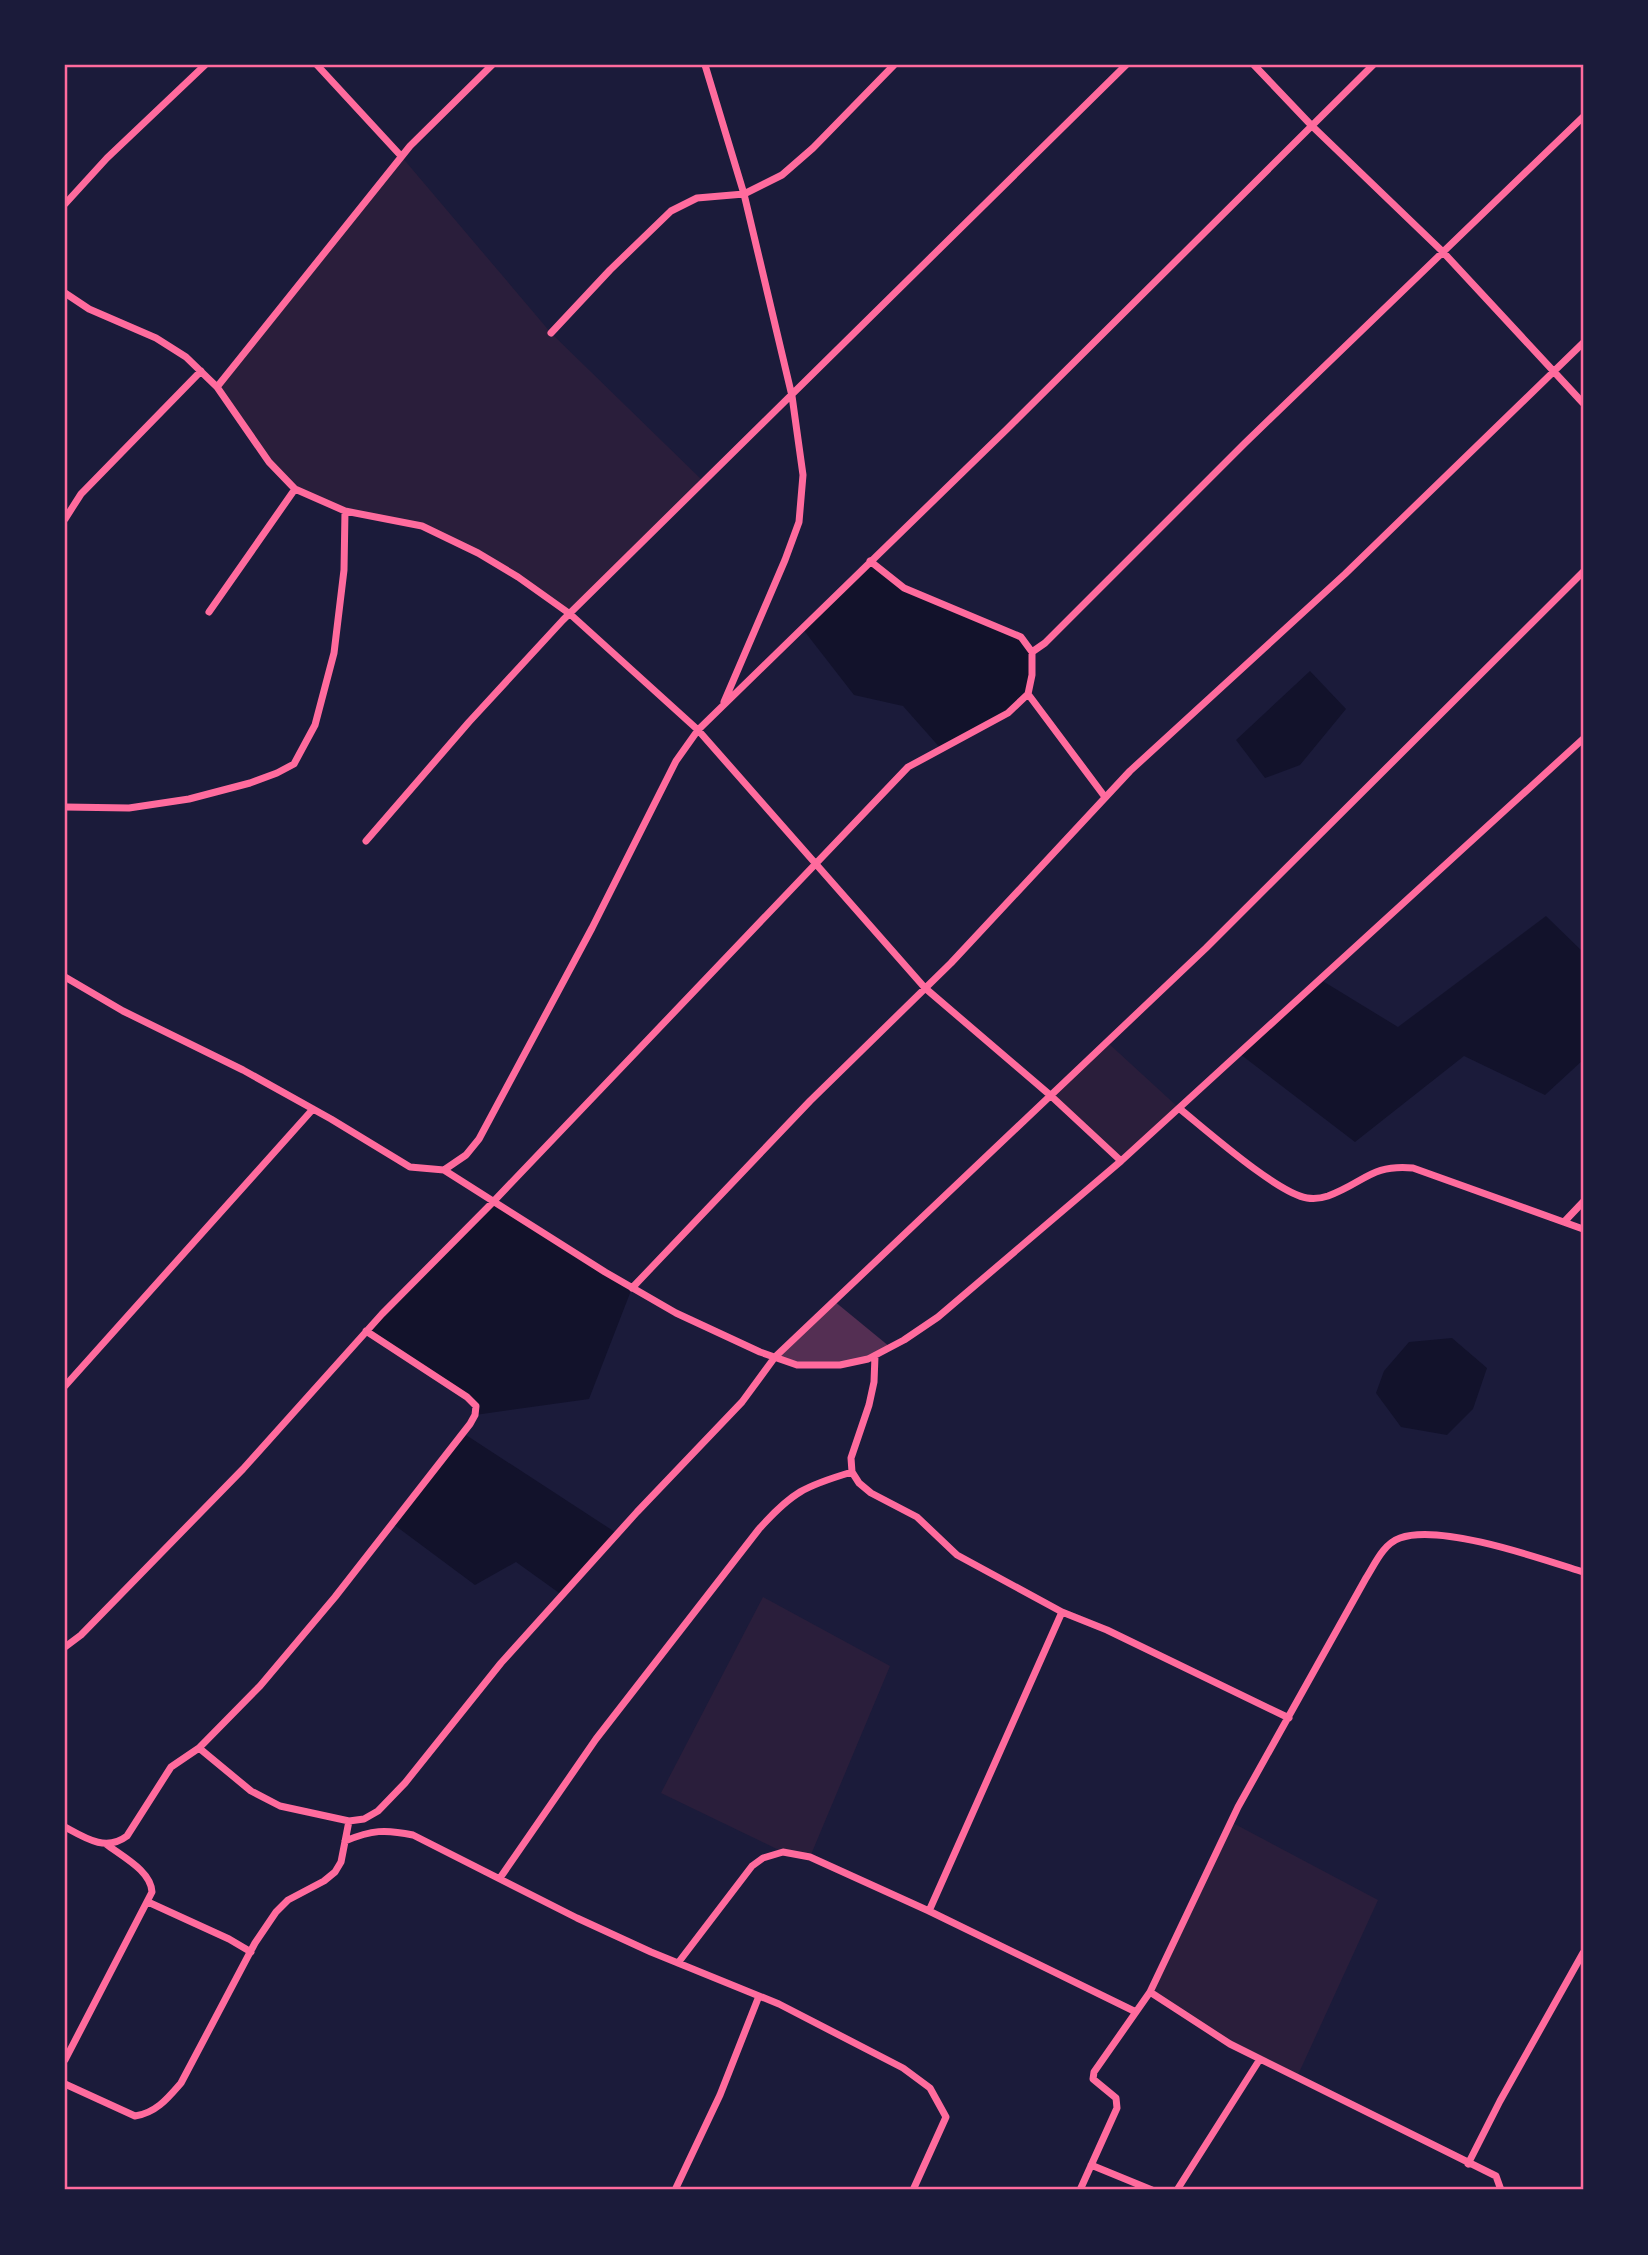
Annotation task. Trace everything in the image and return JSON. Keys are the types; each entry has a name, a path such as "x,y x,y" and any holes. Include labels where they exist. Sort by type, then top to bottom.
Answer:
{"street":[{"path":"65,204 107,158 205,65"},
{"path":"317,65 401,156"},
{"path":"216,387 401,156 492,65"},
{"path":"705,65 744,194 792,396 803,475 799,522 721,708"},
{"path":"551,333 610,270 671,211 697,198 744,194 782,176 894,65"},
{"path":"366,841 469,722 570,614 1125,65"},
{"path":"1254,65 1312,126 1443,252 1583,403"},
{"path":"444,1170 467,1156 479,1139 592,928 676,761 698,730 1007,429 1373,65"},
{"path":"1032,652 1045,643 1235,453 1583,117"},
{"path":"67,297 156,338 186,356 216,387 270,462 295,489 345,511 422,526 478,553 518,577 570,614 698,730 925,988 1050,1095 1121,1161"},
{"path":"632,1288 810,1101 925,988 1130,771 1345,574 1583,343"},
{"path":"65,519 81,494 201,372"},
{"path":"209,612 295,489"},
{"path":"65,807 129,808 189,799 250,783 294,764 315,724 334,653 344,570 345,511"},
{"path":"65,1647 81,1635 243,1469 366,1331 493,1202 908,767 1008,713 1028,694 1032,675 1032,652 1021,637 904,588 870,561"},
{"path":"199,1748 251,1791 281,1806 349,1821 364,1819 378,1811 405,1783 501,1663 637,1512 743,1402 775,1357 1206,948 1583,572"},
{"path":"1028,694 1105,797"},
{"path":"65,977 123,1011 243,1070 410,1167 444,1170 676,1313 797,1365 839,1365 874,1356 938,1317 1180,1109 1583,738"},
{"path":"65,1386 313,1109"},
{"path":"1180,1109 1269,1179 1308,1198 1324,1197 1339,1191 1381,1168 1413,1168 1583,1229"},
{"path":"1564,1222 1583,1202"},
{"path":"65,1826 91,1841 106,1844 120,1842 127,1836 171,1767 199,1748 260,1686 335,1597 475,1415 476,1406 467,1397 366,1331"},
{"path":"874,1356 874,1382 869,1405 851,1458 852,1472 870,1493 917,1517 957,1555 1062,1612 1107,1630 1289,1718"},
{"path":"500,1878 596,1739 759,1529 782,1503 811,1485 852,1472"},
{"path":"1080,2190 1117,2108 1116,2098 1093,2079 1094,2072 1150,1993 1238,1807 1366,1578 1386,1548 1399,1538 1418,1535 1472,1539 1583,1572"},
{"path":"929,1911 1062,1612"},
{"path":"65,2084 135,2116 154,2110 181,2083 251,1952 276,1912 288,1900 324,1881 335,1872 341,1862 349,1821"},
{"path":"345,1841 369,1832 390,1830 414,1835 577,1918 779,2004 903,2068 930,2088 946,2117 913,2190"},
{"path":"65,2060 152,1892 152,1882 142,1871 106,1844"},
{"path":"678,1963 752,1866 763,1858 783,1852 810,1857 929,1911 1136,2012"},
{"path":"148,1902 251,1952"},
{"path":"1468,2164 1583,1953"},
{"path":"1150,1993 1230,2044 1496,2176 1501,2190"},
{"path":"675,2190 720,2095 759,1996"},
{"path":"1177,2190 1260,2059"},
{"path":"1091,2165 1152,2190"}],"shaded area":[{"path":"401,156 551,333 704,482 570,614 518,577 422,526 345,511 295,489 269,462 217,387"},
{"path":"870,561 889,578 1021,637 1032,652 1028,694 1008,713 942,750 903,706 854,695 802,628"},
{"path":"1310,671 1346,709 1300,765 1265,778 1236,740"},
{"path":"1546,916 1583,952 1583,1060 1545,1095 1464,1056 1355,1142 1240,1054 1321,980 1398,1027"},
{"path":"1107,1042 1180,1109 1121,1161 1050,1095"},
{"path":"493,1202 632,1288 589,1399 475,1415 476,1406 366,1331"},
{"path":"1452,1338 1487,1368 1473,1409 1447,1435 1401,1427 1376,1393 1384,1371 1409,1342"},
{"path":"463,1433 618,1534 562,1595 516,1562 475,1585 393,1524"},
{"path":"763,1597 890,1666 810,1857 783,1852 661,1793"},
{"path":"1231,1822 1378,1900 1297,2077 1230,2044 1150,1993"}],"building":[{"path":"834,1301 890,1347 875,1356 840,1365 797,1365 775,1357"}]}
